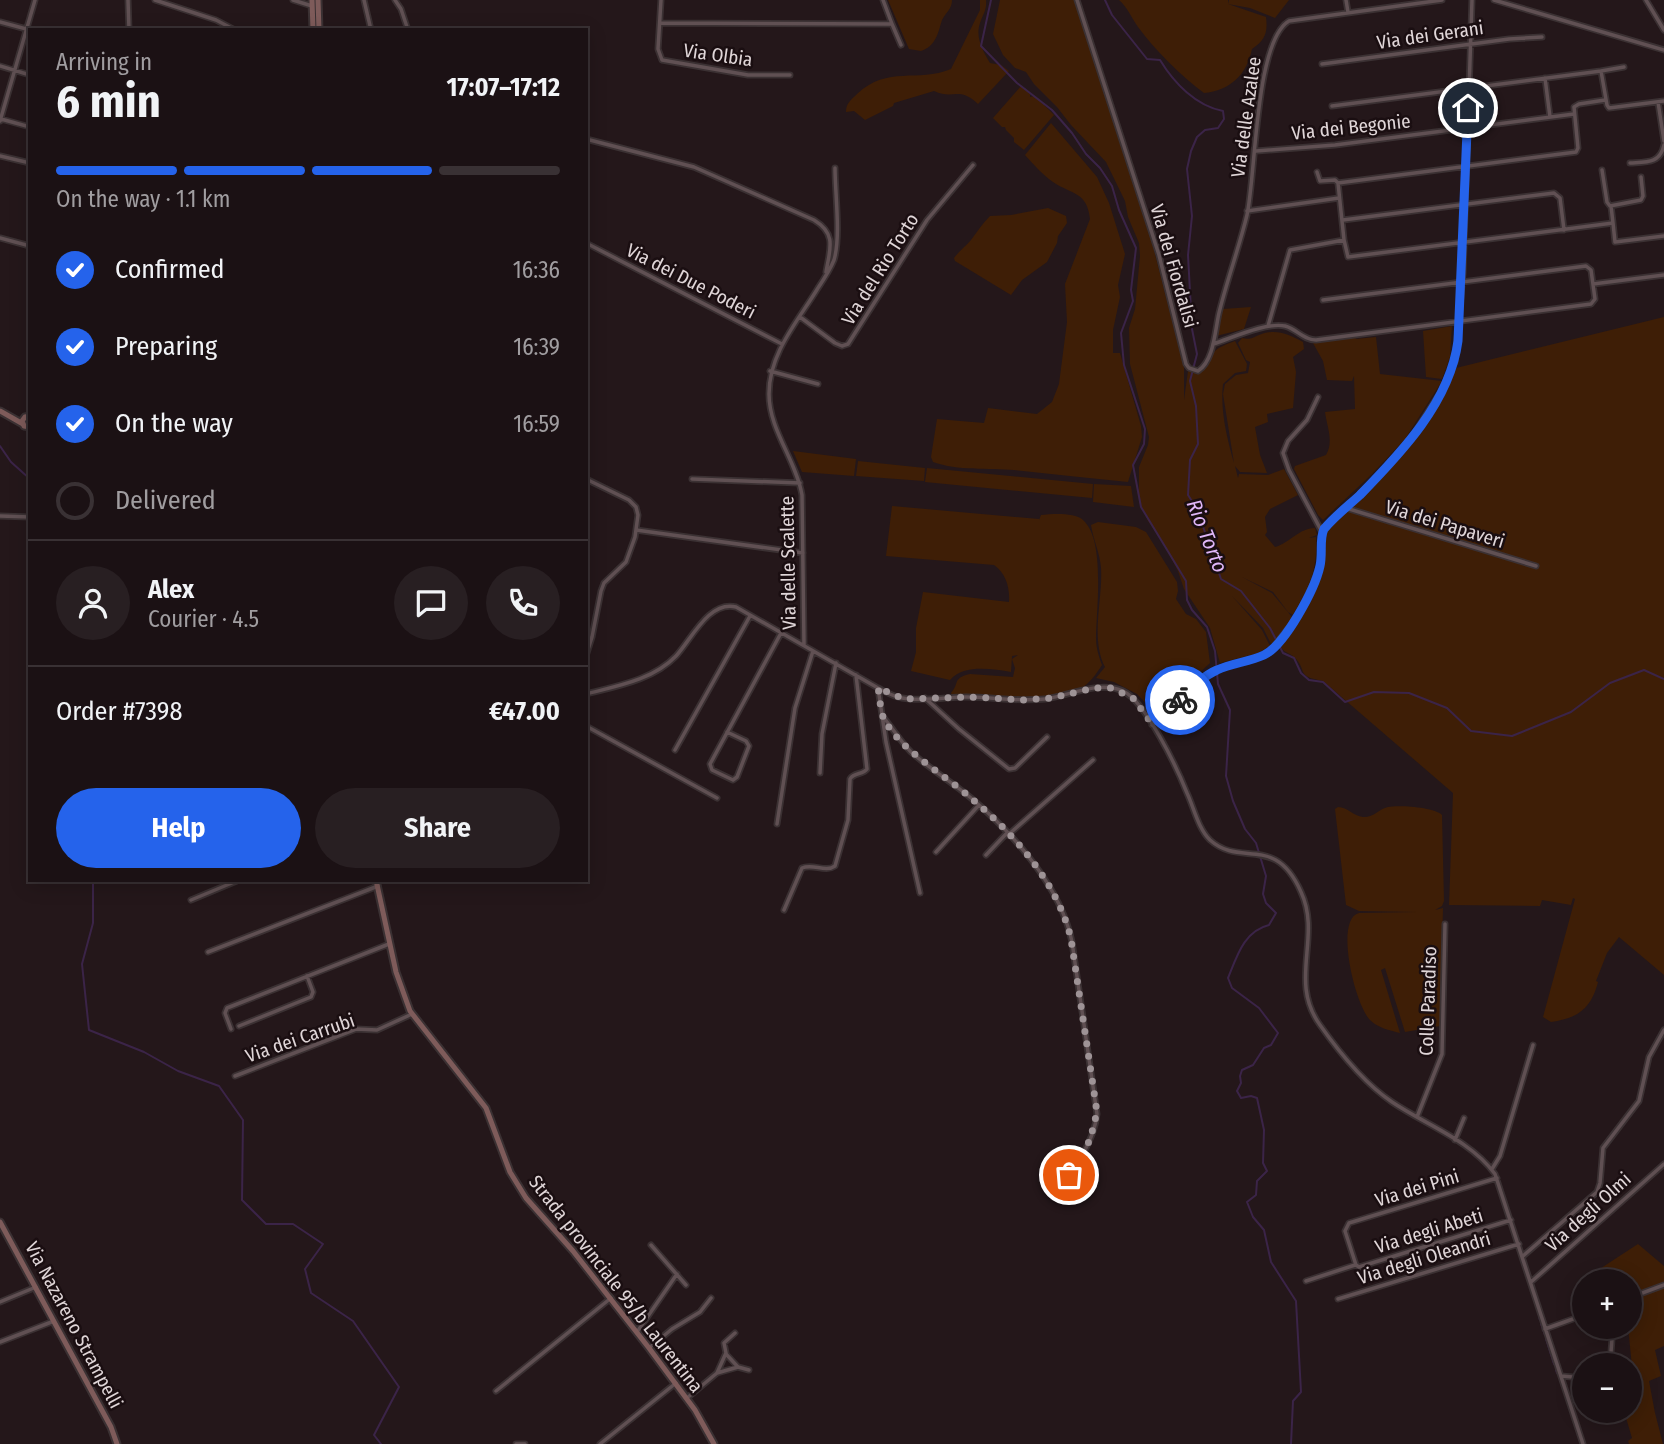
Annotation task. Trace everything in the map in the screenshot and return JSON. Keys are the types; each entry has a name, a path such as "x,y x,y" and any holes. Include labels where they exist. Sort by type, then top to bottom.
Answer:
{"main road":[{"path":"313,28 315,3"},
{"path":"315,3 319,28"},
{"path":"0,411 10,417 27,427 28,415 10,417"},
{"name":"Strada provinciale 95/b Laurentina","path":"377,883 389,944 403,995 412,1014 486,1108 509,1169 522,1192 638,1332 704,1423 713,1444"},
{"name":"Via Nazareno Strampelli","path":"0,1222 111,1427 117,1444"}],"street":[{"path":"28,28 35,0"},
{"path":"128,0 128,28"},
{"path":"155,0 231,28"},
{"path":"293,0 315,3"},
{"path":"363,0 370,28"},
{"path":"395,0 407,28"},
{"name":"Via Olbia","path":"661,0 658,51 665,62 748,75 790,75"},
{"path":"883,0 901,45"},
{"name":"Via dei Fiordalisi","path":"1077,0 1159,255 1189,369 1202,369 1213,345 1223,297 1247,211"},
{"path":"1346,0 1348,12"},
{"name":"Via delle Azalee","path":"1247,211 1265,68 1275,35 1289,21 1442,0"},
{"path":"1322,532 1397,454 1433,406 1453,366 1462,282 1472,0"},
{"path":"1494,0 1664,50"},
{"path":"1646,0 1664,30"},
{"path":"0,22 28,30 0,120 28,127"},
{"path":"660,23 892,24"},
{"name":"Via dei Gerani","path":"1322,64 1542,37"},
{"path":"0,66 28,74"},
{"path":"1332,106 1625,68"},
{"path":"1602,72 1609,108 1661,102 1664,143 1662,154 1656,160 1630,163"},
{"path":"1545,78 1550,117"},
{"name":"Via dei Begonie","path":"1255,152 1335,145 1574,114 1577,104 1606,100"},
{"path":"1317,172 1320,181 1335,180 1338,183 1577,152 1574,114"},
{"path":"588,140 694,167 816,221 828,231 830,238 825,277"},
{"path":"0,156 28,163"},
{"name":"Via del Rio Torto","path":"800,317 838,345 848,344 933,212 973,165"},
{"name":"Via delle Scalette","path":"804,645 800,484 771,413 769,394 771,371 782,344 834,259 835,168"},
{"path":"1602,170 1607,202 1611,206 1615,242 1664,236"},
{"path":"1611,206 1641,200 1641,177"},
{"path":"1338,183 1346,255 1353,257 1612,223"},
{"path":"1342,220 1556,193 1560,198 1564,230"},
{"path":"1247,211 1340,198"},
{"path":"0,238 28,245"},
{"path":"1267,327 1290,250 1344,240"},
{"name":"Via dei Due Poderi","path":"588,244 782,344"},
{"path":"1213,345 1267,327 1286,327 1313,340 1592,304 1595,300 1591,270 1587,266 1323,300"},
{"path":"1593,284 1664,275"},
{"path":"771,371 818,384"},
{"path":"1152,724 1209,674 1262,656 1281,639 1299,614 1321,562 1322,532 1289,470 1283,453 1286,443 1307,419 1318,397"},
{"path":"692,479 800,484"},
{"path":"588,480 634,504 637,511 636,530 625,564 602,588 588,651"},
{"name":"Via dei Papaveri","path":"1346,509 1536,566"},
{"path":"0,516 28,517"},
{"path":"636,530 803,553"},
{"path":"588,693 660,669 674,658 707,618 718,609 733,607 899,698 1032,700 1097,688 1111,688 1133,698 1152,724 1178,770 1205,834 1221,847 1264,854 1279,861 1288,869 1298,886 1306,904 1308,927 1305,987 1312,1013 1324,1031 1366,1079 1388,1099 1479,1156 1492,1169 1583,1444"},
{"path":"674,750 750,616"},
{"path":"727,732 749,744 737,777 733,780 709,766 727,732 781,633"},
{"path":"777,824 793,714 813,651"},
{"path":"820,773 822,734 836,663"},
{"path":"784,910 802,869 809,866 830,869 836,865 847,822 850,779 867,769 856,675"},
{"path":"878,688 888,749 920,893"},
{"path":"925,698 1009,769 1015,768 1047,737"},
{"path":"884,718 913,753 979,805 1007,834 1039,871 1067,923 1097,1112 1084,1153 1058,1188"},
{"path":"588,727 717,798"},
{"path":"986,856 1007,834 1093,760"},
{"path":"936,852 979,805"},
{"path":"191,900 234,882"},
{"path":"208,952 377,883"},
{"name":"Colle Paradiso","path":"1417,1117 1442,1056 1445,924"},
{"path":"231,1030 225,1013 228,1008 389,944"},
{"path":"239,1026 311,997 313,993 306,976"},
{"name":"Via dei Carrubi","path":"235,1076 356,1029 375,1031 412,1014"},
{"path":"1522,1256 1597,1192 1602,1148 1639,1101 1649,1057 1664,1030"},
{"path":"1492,1169 1500,1156 1534,1045"},
{"path":"1455,1140 1464,1118"},
{"name":"Via degli Olmi","path":"1531,1282 1664,1164"},
{"name":"Via dei Pini","path":"1346,1226 1497,1178"},
{"name":"Via degli Abeti","path":"1346,1226 1345,1233 1355,1265 1360,1267 1511,1220"},
{"name":"Via degli Oleandri","path":"1338,1300 1519,1244"},
{"path":"650,1245 685,1285"},
{"path":"1306,1281 1355,1265"},
{"path":"638,1332 677,1275"},
{"path":"1642,1293 1664,1285"},
{"path":"0,1302 36,1287"},
{"path":"496,1391 611,1298"},
{"path":"649,1348 672,1329 701,1312 712,1298"},
{"path":"1545,1329 1572,1319"},
{"path":"0,1342 54,1321"},
{"path":"735,1333 724,1343 726,1354 738,1367"},
{"path":"1611,1353 1612,1339"},
{"path":"717,1373 726,1354"},
{"path":"687,1398 717,1373 738,1367 749,1370"},
{"path":"1561,1376 1572,1377"},
{"path":"600,1444 676,1383"},
{"path":"516,1444 525,1444"}],"shaded area":[{"path":"888,0 952,0 936,38 930,46 921,51 909,49"},
{"path":"980,0 986,0 979,29 982,49 990,63 1001,65 1009,71 978,104 961,94 934,91 894,103 865,120 854,111 846,112 848,104 857,94 880,80 926,75 951,69 980,10"},
{"path":"1000,0 1074,0 1154,250 1184,368 1184,400 1188,371 1201,371 1220,347 1235,341 1247,364 1246,371 1235,373 1223,384 1222,394 1223,414 1234,463 1223,394 1225,384 1236,375 1248,373 1250,362 1246,360 1238,343 1242,338 1271,332 1287,334 1303,342 1304,349 1293,357 1296,372 1293,408 1267,414 1268,422 1255,427 1260,455 1267,473 1240,472 1235,466 1238,478 1239,474 1268,475 1284,469 1298,495 1270,509 1265,517 1265,535 1275,547 1309,529 1315,528 1317,535 1309,538 1316,537 1316,559 1304,596 1293,615 1273,592 1242,577 1272,593 1292,617 1288,626 1271,644 1263,628 1232,596 1262,630 1270,646 1258,653 1220,663 1210,628 1184,589 1178,571 1139,502 1139,467 1149,437 1130,364 1129,328 1135,309 1139,243 1128,217 1125,201 1106,162 1026,72 1015,68 1003,55 993,34"},
{"path":"1119,0 1228,0 1228,4 1266,17 1266,32 1263,39 1252,49 1246,66 1236,80 1222,89 1204,93 1160,54"},
{"path":"1229,0 1289,0 1275,18 1250,8 1228,4"},
{"path":"1021,86 1030,97 1035,96 1054,115 1024,150 1014,142 1005,127 993,118"},
{"path":"1051,123 1097,177 1109,203 1125,254 1118,285 1120,297 1113,330 1113,353 1120,353 1142,437 1128,482 1014,470 953,467 933,462 931,457 937,419 984,423 988,408 1037,414 1052,402 1059,384 1067,322 1065,284 1090,219 1082,198 1049,179 1025,155"},
{"path":"1048,208 1066,216 1067,223 1047,262 1022,280 1011,295 955,261 956,255 990,216"},
{"path":"1251,307 1244,329 1216,336 1223,309"},
{"path":"1664,317 1664,975 1619,937 1607,953 1592,999 1576,1015 1551,1022 1543,1017 1575,899 1573,898 1571,905 1542,900 1540,906 1449,905 1453,793 1323,681 1305,675 1299,663 1282,649 1279,643 1294,624 1320,575 1326,532 1374,486 1413,441 1445,393 1456,368"},
{"path":"1452,326 1450,357 1442,379 1426,377 1423,331"},
{"path":"1376,337 1380,374 1442,381 1405,439 1323,520 1294,469 1295,466 1326,455 1330,440 1325,412 1355,409 1354,376 1352,381 1327,380 1323,361 1313,343"},
{"path":"793,451 856,459 854,476 802,472"},
{"path":"858,461 925,468 924,481 856,476"},
{"path":"927,468 1093,484 1092,498 925,482"},
{"path":"1094,484 1131,486 1134,507 1093,502"},
{"path":"892,506 1039,520 1041,515 1063,514 1083,520 1095,543 1097,559 1096,642 1102,665 1092,678 1083,687 1065,694 1034,698 999,697 951,693 958,679 970,674 1013,677 1015,668 1012,659 1018,655 1012,656 1011,672 970,670 950,680 911,671 923,592 1009,602 1009,591 1004,577 994,565 886,556"},
{"path":"1098,522 1136,527 1146,532 1177,582 1176,599 1186,614 1196,619 1206,632 1210,663 1156,714 1137,694 1114,682 1096,678 1105,667 1098,644 1101,568 1091,525"},
{"path":"1393,806 1424,808 1442,815 1444,901 1442,906 1435,910 1443,908 1440,1026 1405,1032 1385,968 1381,970 1400,1033 1377,1025 1364,1011 1353,981 1350,963 1348,930 1352,919 1359,913 1416,912 1359,911 1346,905 1335,809 1338,807 1363,817"},
{"path":"1638,1244 1664,1266 1664,1346 1655,1350 1661,1376 1649,1381 1663,1444 1629,1444 1628,1441 1632,1438 1628,1423 1642,1423 1642,1353 1631,1353 1629,1339 1642,1339 1642,1269 1600,1269"}],"waterway":[{"path":"991,0 981,46 1017,83 1052,110 1100,168 1112,186 1119,210 1136,248 1131,290 1133,301 1121,333 1124,365 1145,429 1144,444 1133,465 1141,507 1186,581 1187,600 1207,627 1215,651 1218,684 1230,710 1226,776 1245,829 1256,843 1266,876 1263,894 1266,903 1276,913 1269,925 1260,928 1247,939 1228,978 1232,988 1259,1008 1278,1033 1253,1065 1242,1070 1237,1091 1241,1098 1257,1098 1264,1130 1263,1163 1267,1171 1257,1181 1256,1195 1247,1202 1253,1217 1264,1230 1271,1262 1296,1301 1301,1392 1293,1401 1291,1444"},
{"name":"Rio Torto","path":"1105,0 1112,15 1147,59 1160,60 1172,77 1195,99 1223,111 1224,119 1218,128 1205,130 1197,137 1187,169 1192,216 1188,255 1192,329 1197,354 1190,381 1196,406 1198,444 1190,460 1188,495 1197,509 1221,579 1241,591 1270,628 1283,653 1294,658 1301,673 1309,680 1323,682 1345,702 1374,692 1409,693 1447,708 1471,731 1512,736 1571,712 1610,683 1644,670 1664,679"},
{"path":"0,446 11,462 28,477"},
{"path":"93,882 93,923 82,964 89,1030 144,1052 178,1071 219,1086 243,1120 242,1200 266,1224 293,1224 323,1244 305,1269 311,1293 353,1321 399,1387 374,1435 381,1444"},
{"path":"1541,1324 1545,1335"},
{"path":"1546,1339 1554,1364"}],"way so far":[{"path":"1069,1175 1090,1140 1097,1112 1071,939 1065,918 1039,871 1008,835 970,797 905,745 884,718 878,688 904,699 971,697 1023,700 1052,698 1094,688 1111,688 1133,698 1152,724 1180,700"}],"route":[{"path":"1180,700 1213,672 1264,655 1284,635 1299,614 1317,576 1322,553 1322,532 1407,443 1449,377 1455,362 1458,341 1463,273 1468,108"}]}
